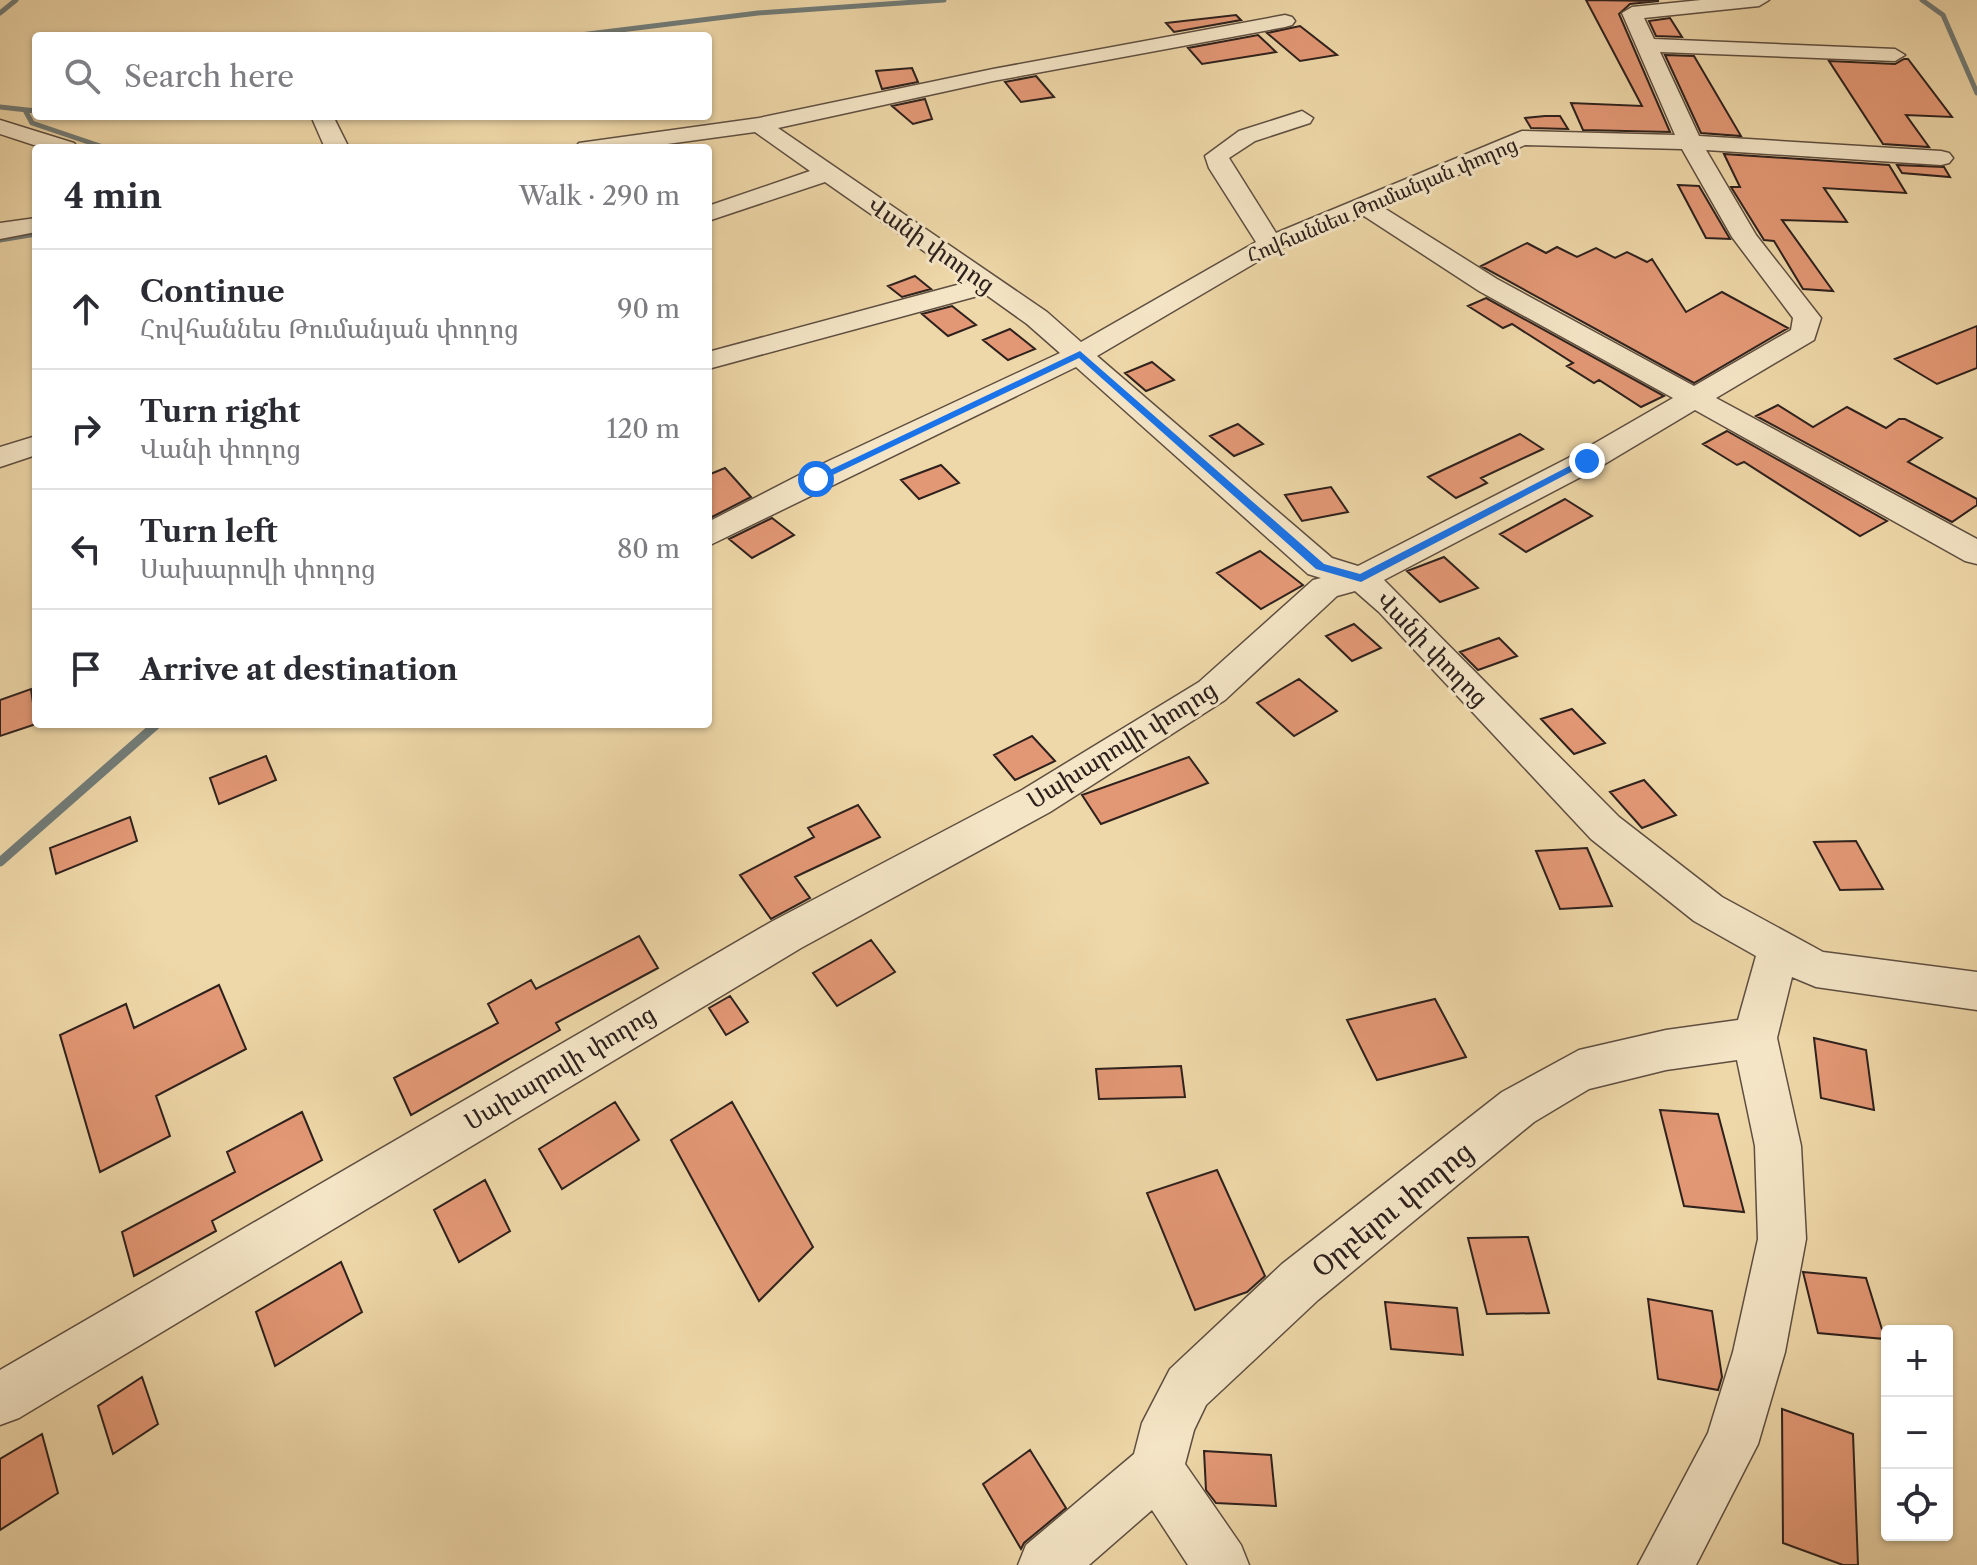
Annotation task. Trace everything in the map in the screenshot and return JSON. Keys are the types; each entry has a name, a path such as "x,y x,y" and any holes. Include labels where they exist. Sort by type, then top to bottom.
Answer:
{"street":[{"name":"Սախարովի փողոց","path":"0,1399 786,935 1036,801 1212,691 1325,588 1361,578 1587,461 1804,334 1807,318 1745,237 1690,142 1632,13 1759,0"},
{"path":"617,144 759,125 993,75 1285,21"},
{"path":"1646,45 1895,55"},
{"path":"1270,244 1221,168 1217,156 1247,136 1302,118"},
{"path":"324,120 335,144"},
{"name":"Վանի փողոց","path":"759,125 1037,318 1320,566 1361,578 1391,604 1605,828 1708,909 1816,969 1977,991"},
{"path":"0,127 53,144"},
{"name":"Հովհաննես Թումանյան փողոց","path":"712,533 816,479 1080,354 1270,244 1366,207 1522,138 1690,142 1941,158"},
{"path":"712,213 827,173"},
{"path":"1366,207 1488,285 1977,553"},
{"path":"0,231 32,226"},
{"path":"712,360 987,285"},
{"path":"0,458 32,446"},
{"path":"1666,1565 1731,1444 1759,1352 1782,1239 1778,1146 1755,1038 1779,947"},
{"name":"Օրբելու փողոց","path":"1157,1470 1169,1423 1188,1387 1300,1282 1518,1107 1579,1071 1666,1050 1755,1038"},
{"path":"1046,1565 1157,1470 1221,1565"}],"building":[{"path":"1586,0 1659,1 1630,4 1619,14 1670,132 1583,130 1571,103 1642,106"},
{"path":"1236,15 1241,20 1174,32 1166,23"},
{"path":"1670,18 1682,37 1656,36 1649,21"},
{"path":"1300,26 1337,55 1300,61 1267,33"},
{"path":"1258,35 1276,52 1202,64 1188,48"},
{"path":"1665,55 1694,56 1741,136 1701,133"},
{"path":"1908,59 1952,117 1906,115 1929,147 1883,144 1829,61 1895,64"},
{"path":"912,68 918,82 882,89 876,71"},
{"path":"1036,76 1054,97 1021,102 1005,82"},
{"path":"925,99 932,119 913,124 892,106"},
{"path":"1560,116 1568,129 1531,128 1525,118"},
{"path":"1724,154 1889,165 1906,193 1824,188 1847,222 1782,220 1833,291 1803,289 1774,241 1764,240 1731,187 1740,187"},
{"path":"1897,165 1944,167 1950,177 1902,173"},
{"path":"1678,185 1699,186 1730,239 1706,238"},
{"path":"1527,243 1546,253 1557,247 1577,257 1596,248 1615,258 1627,252 1647,262 1652,259 1686,312 1722,292 1788,328 1694,383 1481,266"},
{"path":"915,276 931,289 902,297 888,286"},
{"path":"1486,298 1664,396 1641,407 1599,380 1594,383 1567,366 1573,363 1512,324 1503,328 1468,306"},
{"path":"952,306 976,325 948,336 922,314"},
{"path":"1977,326 1977,368 1937,384 1895,359"},
{"path":"1010,329 1035,349 1008,360 983,340"},
{"path":"1152,362 1174,380 1146,391 1125,373"},
{"path":"1778,405 1813,427 1847,407 1886,428 1899,419 1905,419 1942,438 1908,462 1977,499 1977,505 1952,522 1756,416"},
{"path":"1238,424 1263,444 1234,456 1210,436"},
{"path":"1727,431 1887,521 1860,536 1744,462 1737,465 1703,444"},
{"path":"1520,434 1543,449 1481,478 1487,483 1456,498 1428,477"},
{"path":"941,465 959,483 919,499 901,480"},
{"path":"725,468 751,497 712,517 712,473"},
{"path":"1331,487 1348,512 1302,521 1285,495"},
{"path":"1565,499 1592,516 1526,552 1500,534"},
{"path":"772,518 794,535 752,558 729,539"},
{"path":"1260,551 1303,585 1261,609 1217,573"},
{"path":"1444,557 1478,588 1440,602 1407,571"},
{"path":"1354,624 1381,648 1352,661 1326,636"},
{"path":"1499,638 1517,656 1478,670 1460,652"},
{"path":"1299,679 1337,711 1294,736 1257,703"},
{"path":"31,689 32,725 0,736 0,700"},
{"path":"1572,709 1605,743 1574,754 1541,719"},
{"path":"1032,736 1055,761 1015,780 994,755"},
{"path":"266,756 276,780 219,804 210,778"},
{"path":"1189,757 1208,783 1101,824 1082,795"},
{"path":"1644,780 1676,815 1642,828 1610,792"},
{"path":"858,805 880,837 795,877 810,898 771,919 740,875 814,837 808,828"},
{"path":"130,817 137,841 56,874 50,848"},
{"path":"1856,841 1883,889 1840,890 1814,842"},
{"path":"1587,848 1612,906 1560,909 1536,851"},
{"path":"639,936 658,968 556,1023 560,1030 411,1115 394,1078 498,1023 488,1004 531,980 536,989"},
{"path":"871,940 895,972 837,1006 813,973"},
{"path":"219,985 246,1049 156,1096 170,1136 100,1172 60,1035 126,1004 134,1028"},
{"path":"730,996 748,1022 726,1035 709,1008"},
{"path":"1435,999 1466,1057 1377,1080 1347,1020"},
{"path":"1814,1038 1866,1050 1874,1110 1821,1098"},
{"path":"1181,1066 1185,1097 1099,1099 1096,1069"},
{"path":"615,1102 639,1140 562,1189 539,1149"},
{"path":"732,1102 813,1247 759,1301 671,1140"},
{"path":"1660,1110 1718,1114 1744,1212 1684,1206"},
{"path":"302,1112 322,1160 212,1221 216,1231 134,1276 122,1232 235,1172 227,1152"},
{"path":"1217,1170 1265,1276 1247,1292 1195,1310 1147,1193"},
{"path":"485,1180 510,1231 459,1262 434,1210"},
{"path":"1528,1237 1549,1313 1487,1314 1468,1238"},
{"path":"341,1262 362,1312 275,1366 256,1312"},
{"path":"1803,1272 1866,1278 1881,1326 1881,1339 1818,1333"},
{"path":"1648,1299 1712,1311 1722,1377 1718,1390 1658,1379"},
{"path":"1385,1302 1457,1308 1463,1355 1391,1349"},
{"path":"142,1377 158,1424 113,1454 98,1406"},
{"path":"1782,1409 1853,1434 1858,1565 1843,1565 1783,1543"},
{"path":"42,1434 58,1493 0,1530 0,1459"},
{"path":"1030,1450 1066,1508 1024,1543 1021,1549 983,1484"},
{"path":"1204,1451 1271,1455 1276,1506 1216,1503 1206,1490"}],"waterway":[{"path":"0,13 16,0"},
{"path":"604,32 758,13 944,0"},
{"path":"1922,0 1943,15 1977,93"},
{"path":"0,107 32,111"},
{"path":"26,112 32,123 94,144"},
{"path":"0,240 32,235"},
{"path":"0,862 152,728"}],"route":[{"path":"816,479 1080,354 1320,566 1361,578 1587,461"}]}
